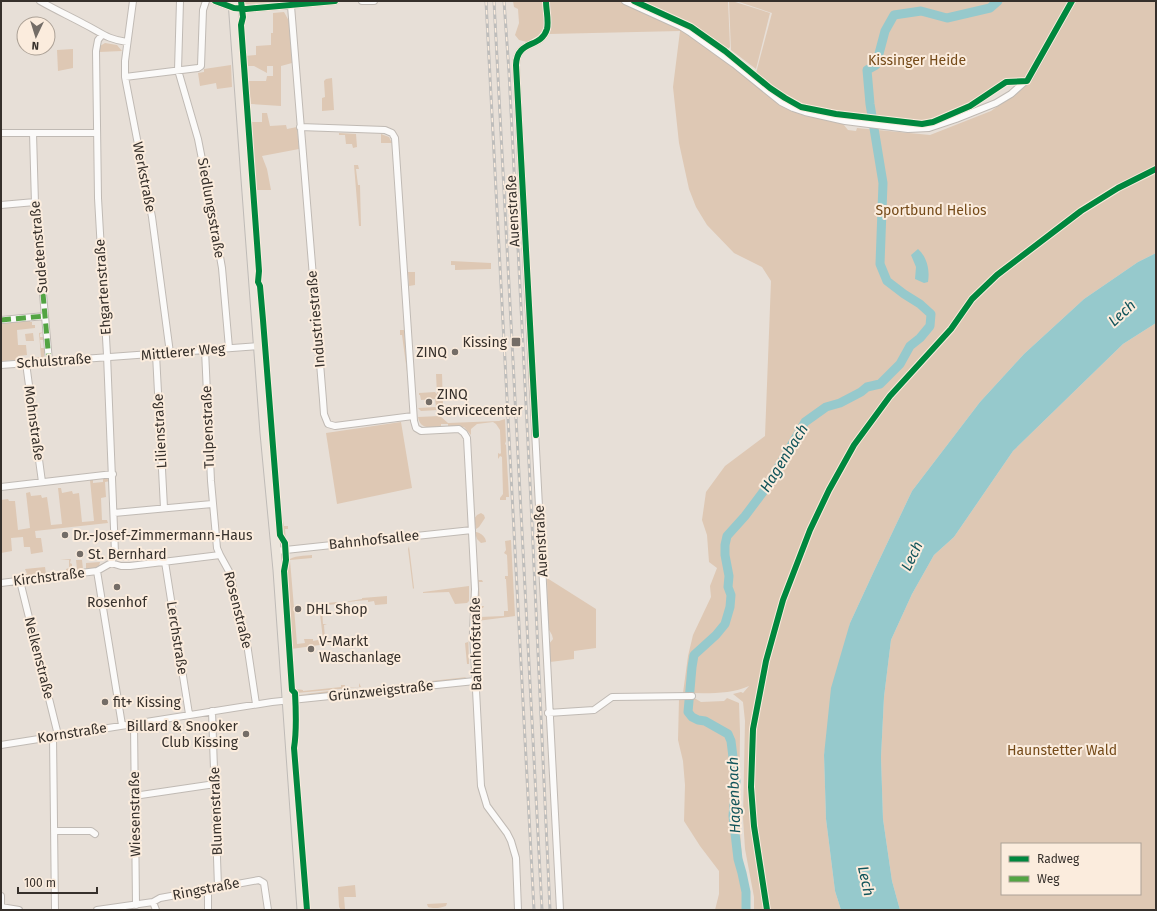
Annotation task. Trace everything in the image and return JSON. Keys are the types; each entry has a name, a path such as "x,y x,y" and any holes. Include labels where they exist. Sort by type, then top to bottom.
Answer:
{"main road":[{"path":"234,5 258,346 276,551 302,910"}],"street":[{"path":"40,1 102,35 127,42"},
{"name":"Werkstraße","path":"132,1 125,61 125,77 152,217 170,353"},
{"name":"Siedlungsstraße","path":"180,1 178,70 198,139 209,191 222,268 229,348"},
{"path":"125,77 198,68 201,66 203,10 206,1"},
{"path":"214,1 246,9 336,1"},
{"path":"362,1 374,1"},
{"name":"Auenstraße","path":"546,1 547,23 544,35 540,40 520,51 516,64 536,435 548,714 560,910"},
{"path":"625,1 680,26 697,36 781,102 805,112 877,126 908,129 929,128 980,110 996,103 1010,94 1029,78 1072,1"},
{"name":"Industriestraße","path":"291,6 323,400 326,419 328,424 335,426 413,415"},
{"name":"Ehgartenstraße","path":"102,35 96,46 98,198 116,541 115,553 111,563"},
{"path":"300,127 385,130 392,133 395,138 413,415"},
{"path":"1,133 97,133"},
{"name":"Sudetenstraße","path":"33,133 49,361"},
{"path":"1,205 37,203"},
{"path":"1,320 45,316"},
{"name":"Mittlerer Weg","path":"107,357 258,346"},
{"name":"Tulpenstraße","path":"205,350 212,504 217,548 220,555"},
{"name":"Lilienstraße","path":"156,354 164,508"},
{"name":"Schulstraße","path":"1,365 107,357"},
{"name":"Mohnstraße","path":"26,363 42,482"},
{"name":"Bahnhofstraße","path":"413,415 415,425 421,431 459,429 464,432 467,438 475,589 473,632 475,681 482,790 490,812 504,829 511,841 516,858 518,910"},
{"path":"1,487 113,474"},
{"path":"114,513 212,504"},
{"name":"Bahnhofsallee","path":"276,551 472,530"},
{"name":"Rosenstraße","path":"111,563 121,566 130,566 220,555 231,575 237,615 246,637 256,704"},
{"name":"Lerchstraße","path":"165,562 190,714"},
{"path":"111,563 97,571 122,725"},
{"name":"Kirchstraße","path":"1,583 97,571"},
{"name":"Nelkenstraße","path":"20,581 55,736 55,910"},
{"name":"Grünzweigstraße","path":"286,701 475,681"},
{"path":"548,714 594,710 612,697 692,696"},
{"name":"Kornstraße","path":"1,745 212,710 286,701"},
{"name":"Blumenstraße","path":"212,710 218,887"},
{"name":"Wiesenstraße","path":"134,723 136,905"},
{"path":"134,796 215,784"},
{"path":"54,832 92,831 95,834"},
{"name":"Ringstraße","path":"97,910 153,902 160,898 255,880 263,881 266,887 268,910"},
{"path":"208,889 208,910"},
{"path":"1,896 1,909 19,910"},
{"path":"153,902 156,910"}],"green space":[{"path":"243,1 291,1 245,4"},
{"path":"513,1 543,1 544,26 539,36 527,42 519,40 515,35 519,23 518,9 514,7"},
{"name":"Sportbund Helios","path":"549,1 618,1 680,29 732,65 772,99 787,109 805,116 839,119 848,130 856,131 857,128 930,135 991,111 1028,84 1076,1 1156,1 1156,253 1138,262 1084,299 1024,354 980,402 912,491 850,623 824,755 826,819 835,891 841,910 754,910 754,897 745,849 743,818 745,721 743,702 733,694 743,693 749,686 734,691 725,692 683,693 688,656 693,635 711,597 710,586 717,568 709,562 707,535 702,520 706,492 725,466 765,436 771,281 762,267 734,253 707,225 696,207 689,189 679,143 673,87 680,31 549,34"},
{"path":"638,1 728,1 730,47 726,51 691,26"},
{"path":"729,1 770,13 756,69 731,50"},
{"name":"Kissinger Heide","path":"736,1 1069,1 1023,80 1008,79 970,104 922,123 818,109 800,105 786,96 756,73 772,13"},
{"path":"284,12 289,21 292,63 281,66 281,106 251,104 248,81 266,81 267,76 273,76 273,66 267,66 267,73 254,66 245,66 244,56 256,55 256,46 271,45 271,33 273,33 273,13"},
{"path":"105,43 117,45 122,51 99,52 100,46"},
{"path":"73,49 73,68 58,71 57,50"},
{"path":"231,65 232,87 217,89 216,83 200,86 198,73 204,72 204,69"},
{"path":"332,78 334,110 322,111 322,98 325,97 324,81"},
{"path":"262,113 267,113 270,126 286,125 287,129 297,127 299,149 262,156 267,169 271,190 257,190 251,122 262,122"},
{"path":"339,133 356,134 357,147 353,148 352,144 346,144 345,135 339,135"},
{"path":"381,134 389,137 392,143 381,143"},
{"path":"354,165 358,165 359,169 356,169 358,185 360,185 361,226 359,226"},
{"path":"451,261 491,263 491,269 455,270 455,265 451,265"},
{"path":"408,272 415,272 415,285 409,286"},
{"path":"30,320 32,325 35,325 35,328 17,330 18,345 26,345 27,355 18,356 18,360 1,361 1,322"},
{"name":"Haunstetter Wald","path":"1156,323 1156,910 900,910 892,881 883,819 881,757 884,697 891,640 912,594 934,555 954,537 1013,451 1123,344"},
{"path":"400,330 404,330 408,379 402,335 400,335"},
{"path":"44,332 40,334 40,337 45,337 45,340 40,340 41,348 45,348 46,353 44,353 42,359 31,360 31,358 41,357 39,333"},
{"path":"33,333 34,341 26,341 25,334"},
{"path":"436,374 442,374 443,405 438,410 421,411 418,408 436,407 435,399 421,400 419,393 435,392 437,394"},
{"path":"440,416 448,423 499,421 505,419 505,444 509,497 506,497 506,500 500,500 503,494 502,457 500,456 498,459 498,453 501,453 500,430 496,424 493,422 477,424 471,429 471,435 464,427 448,426 448,424 441,424 441,427 426,427 421,424 418,417"},
{"path":"401,422 412,488 337,504 326,433"},
{"path":"103,478 110,481 105,482 106,497 101,498 102,520 107,520 108,523 35,531 36,538 41,538 43,552 31,554 30,547 24,547 23,537 11,538 12,551 1,553 1,500 8,499 9,501 15,501 18,530 30,528 26,493 30,492 31,496 41,495 42,498 47,497 51,525 62,524 58,488 61,488 62,493 72,491 73,494 79,493 82,522 94,521 90,480 93,479 93,483 103,482"},
{"path":"481,513 485,518 476,529 474,519"},
{"path":"280,514 282,514 284,526 288,526 288,529 285,529 286,541 282,533"},
{"path":"476,532 480,533 485,538 486,542 481,543 477,539"},
{"path":"511,540 515,616 477,621 478,613 480,617 504,616 504,611 508,611 505,579 505,576 508,576 507,555 504,553 506,550 505,541"},
{"path":"409,546 414,588 413,589 408,549"},
{"path":"312,555 312,558 290,560 297,644 305,643 304,639 313,639 313,641 323,639 318,604 337,602 339,604 325,605 325,609 322,610 323,624 327,624 324,625 325,639 329,639 329,645 327,644 291,649 294,685 296,689 303,691 341,687 341,685 345,685 345,688 359,687 359,683 361,687 297,693 293,687 286,583 288,561 290,559 296,557"},
{"path":"71,559 70,563 72,564 72,570 77,569 76,560 82,560 83,569 66,572 66,569 69,568 69,560 60,560"},
{"path":"100,562 99,566 94,569 86,570 86,563"},
{"path":"45,567 46,574 26,577 25,574 27,574 25,569"},
{"path":"547,578 596,609 596,648 574,651 574,659 550,662 549,644 553,639 548,628"},
{"path":"478,580 482,580 483,582 479,582 480,606 484,606 483,608 478,608"},
{"path":"469,586 469,601 467,603 455,604 449,592 423,593 423,592"},
{"path":"387,596 387,604 375,605 374,601 368,602 368,600 344,602 362,598"},
{"path":"468,630 469,664 467,664 465,643 468,642"},
{"path":"467,677 460,680 371,689 368,688"},
{"path":"329,691 358,691 298,695"},
{"path":"727,698 739,703 739,819 742,857 750,910 747,910 747,892 739,859 734,816 737,781 731,735 721,727 714,724 710,727 727,735 729,740 734,781 731,816 737,860 741,873 744,910 715,910 719,894 719,871 700,846 684,821 685,785 683,761 678,740 679,699 696,699 701,702 724,701"},
{"path":"355,885 356,897 344,897 345,909 347,910 341,910 339,907 338,887"},
{"path":"447,903 446,906 437,908 428,907 427,904"}],"water":[{"path":"918,249 926,260 929,273 928,282 924,283 915,279 916,267 911,255"},
{"name":"Lech","path":"1156,253 1156,323 1123,344 1013,451 954,537 934,555 912,594 891,640 884,697 881,757 883,819 892,881 900,910 841,910 835,891 826,819 824,755 831,688 850,623 912,491 980,402 1024,354 1084,299 1138,262"}],"waterway":[{"name":"Hagenbach","path":"746,910 746,892 738,859 733,816 736,781 731,741 728,734 705,721 692,717 688,712 694,655 716,635 725,624 730,607 731,595 728,587 729,576 725,555 727,536 745,516 766,488 805,422 826,407 840,403 861,392 867,387 880,384 900,364 910,346 920,338 930,326 931,314 920,304 887,281 880,264 883,183 870,104 867,70 876,65 885,31 894,15 921,11 947,18 990,8 998,1"}],"railway":[{"path":"486,1 534,910"},
{"path":"494,1 542,910"},
{"path":"504,1 531,502 550,910"}],"marked path":[{"path":"35,204 49,361"},
{"path":"1,320 45,316"}],"cycle path":[{"path":"215,1 234,8 246,9 335,1"},
{"path":"241,1 243,17 241,25 259,271 258,282 260,286 263,320 280,535 285,543 286,560 284,571 292,690 295,693 296,707 294,748 307,910"},
{"path":"536,435 516,65 517,57 520,51 540,39 547,29 548,19 546,1"},
{"path":"634,1 691,27 725,51 770,88 801,107 836,114 922,124 933,122 970,106 1006,82 1027,81 1072,1"},
{"path":"767,910 754,826 751,787 753,729 766,661 783,600 810,530 829,490 854,445 890,396 951,329 972,299 997,275 1081,211 1118,188 1156,169"}],"place":[{"name":"Kissing","path":"516,342"},
{"name":"ZINQ","path":"455,352"},
{"name":"ZINQ Servicecenter","path":"429,402"},
{"name":"Dr.-Josef-Zimmermann-Haus","path":"65,535"},
{"name":"St. Bernhard","path":"80,554"},
{"name":"Rosenhof","path":"117,587"},
{"name":"DHL Shop","path":"298,609"},
{"name":"V-Markt Waschanlage","path":"311,649"},
{"name":"fit+ Kissing","path":"105,702"},
{"name":"Billard & Snooker Club Kissing","path":"246,734"}]}
